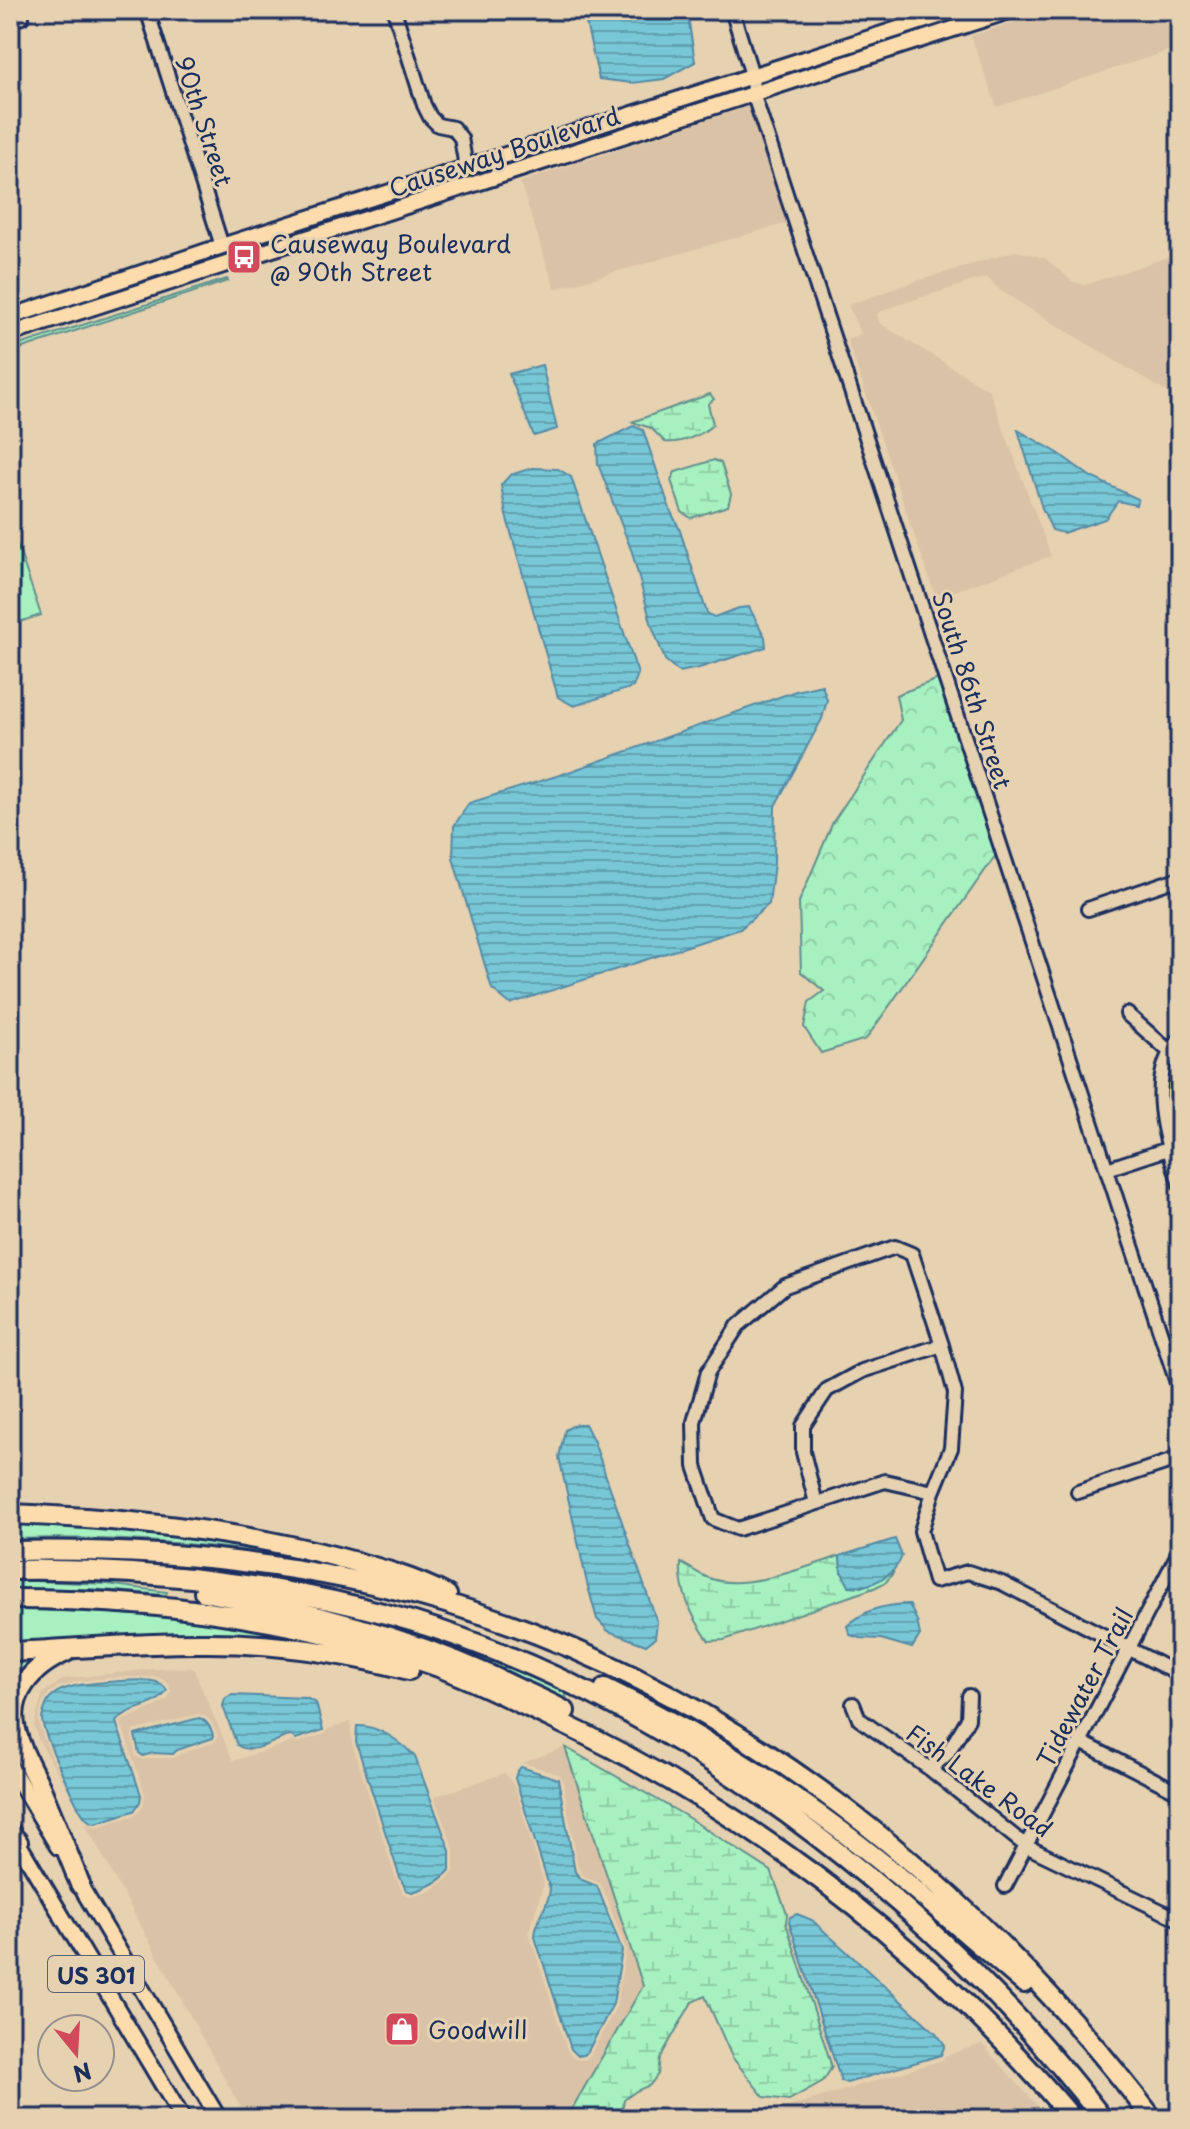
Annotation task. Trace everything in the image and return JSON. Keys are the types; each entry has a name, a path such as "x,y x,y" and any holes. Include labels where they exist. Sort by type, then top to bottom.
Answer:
{"highway":[{"path":"10,1514 160,1524 289,1545 361,1563 418,1582 473,1612"},
{"path":"10,1551 130,1552 236,1561 362,1582 473,1612 552,1640 653,1686 721,1723 775,1758 907,1858 1014,1957 1153,2119"},
{"path":"10,1570 131,1573 195,1579 360,1608 461,1637 560,1673 660,1715 822,1816 902,1878 1083,2035"},
{"path":"131,1573 177,1587 252,1600 377,1633 480,1670 572,1722 742,1823 824,1881 913,1954 982,2019 1073,2119"},
{"path":"10,1599 152,1605 258,1619 329,1635 436,1666 572,1722"},
{"path":"10,1652 195,1643 288,1647 369,1660 478,1685"},
{"path":"72,1649 32,1673 18,1695 14,1717 18,1739 80,1884"},
{"path":"594,1689 749,1789 831,1848 893,1900 990,1990 1103,2119"}],"main road":[{"name":"Causeway Boulevard","path":"10,317 957,10"},
{"path":"933,35 940,26 981,10"},
{"name":"Causeway Boulevard","path":"10,334 1012,10"},
{"path":"484,180 487,170 560,145 581,130"},
{"path":"384,212 388,207 450,185 466,167"},
{"name":"US 301","path":"10,1766 219,2119"},
{"name":"US 301","path":"13,1835 183,2119"}],"street":[{"path":"10,21 22,17 20,10"},
{"name":"90th Street","path":"147,10 222,246"},
{"path":"394,10 424,105 438,125 453,128 461,138 466,167"},
{"name":"South 86th Street","path":"732,10 752,75 753,93 1177,1383"},
{"path":"1088,909 1180,878"},
{"path":"1127,1014 1169,1051"},
{"path":"1180,1038 1169,1051 1159,1090 1180,1185"},
{"path":"1107,1169 1174,1147"},
{"path":"933,1492 885,1481 738,1529 713,1519 695,1466 694,1422 708,1372 738,1326 785,1286 895,1247 912,1254 955,1393 951,1448 921,1531 935,1581 968,1572 1002,1583 1180,1675"},
{"path":"816,1503 803,1452 803,1426 827,1390 862,1371 942,1345"},
{"path":"1078,1492 1180,1458"},
{"name":"Tidewater Trail","path":"1005,1886 1180,1550"},
{"path":"930,1769 947,1754 968,1719 969,1696"},
{"name":"Fish Lake Road","path":"853,1704 859,1719 930,1769 1026,1846 1180,1920"},
{"path":"1081,1742 1180,1793"}],"shaded area":[{"path":"1052,10 1180,10 1180,47 997,107 971,36"},
{"path":"752,105 791,222 555,289 520,182"},
{"path":"1016,251 1045,258 1073,282 1085,285 1180,253 1180,400 1001,291 986,277 877,313 879,323 989,390 1051,556 936,598 847,339 861,334 848,305"},
{"path":"193,1668 233,1761 325,1734 327,1730 350,1722 352,1743 395,1876 403,1893 411,1897 429,1892 454,1871 454,1849 434,1797 505,1773 515,1788 544,1883 529,1933 567,2050 572,2057 580,2060 591,2054 616,2007 626,1950 601,1884 584,1876 578,1868 562,1777 523,1763 565,1747 643,1986 566,2119 247,2119 85,1824 97,1827 136,1815 141,1809 145,1794 121,1723 168,1699 171,1691 168,1683 157,1677 118,1677 79,1681 58,1687 48,1694 38,1721 63,1782 34,1725 43,1693 64,1679 153,1669","holes":["198,1714 205,1716 218,1736 215,1742 174,1758 143,1760 136,1756 133,1731"]},
{"path":"982,2044 1049,2119 1035,2119 1019,2108 1015,2109 1013,2119 749,2119 943,2060 945,2056"}],"green space":[{"path":"228,281 10,352 10,348"},
{"path":"710,394 714,399 708,404 713,424 691,438 665,442 651,428 632,422"},
{"path":"714,460 721,463 731,494 728,506 691,518 682,512 671,480 675,472"},
{"path":"10,523 41,615 10,625"},
{"path":"941,678 998,852 866,1039 821,1053 804,1027 809,1002 824,991 801,972 799,902 833,822 901,720 896,695"},
{"path":"10,1520 170,1528 331,1562 171,1543 10,1539"},
{"path":"840,1556 841,1572 861,1587 894,1572 886,1582 874,1588 724,1640 709,1641 693,1614 682,1584 681,1563 709,1578 739,1582 774,1576"},
{"path":"10,1580 107,1584 167,1592 166,1595 91,1589 10,1589"},
{"path":"10,1610 181,1619 301,1639 301,1645 10,1647"},
{"path":"356,1618 514,1670 565,1692 568,1704"},
{"path":"10,1655 41,1660 10,1741"},
{"path":"565,1747 684,1815 771,1871 787,1914 786,1923 832,2067 823,2081 789,2100 764,2097 732,2057 705,1996 692,2002 660,2058 658,2074 650,2085 624,2100 620,2119 566,2119 643,1986"}],"water":[{"path":"583,10 687,10 695,62 664,79 632,83 599,79"},
{"path":"542,365 557,429 534,436 509,374"},
{"path":"633,426 643,430 707,613 714,617 749,607 765,637 766,647 679,672 665,660 652,626 632,552 598,464 597,444"},
{"path":"1018,430 1091,477 1138,499 1136,505 1118,501 1105,519 1063,533 1052,530"},
{"path":"532,468 558,469 571,477 638,674 633,687 574,706 558,697 506,515 501,485 510,475"},
{"path":"822,685 827,700 822,719 775,806 774,863 769,904 740,929 510,1004 492,989 453,858 454,826 469,803 563,774 796,691"},
{"path":"576,1424 585,1424 594,1442 657,1622 655,1638 646,1645 608,1631 597,1619 559,1457 565,1430"},
{"path":"895,1539 902,1556 894,1570 873,1583 849,1586 841,1571 840,1556"},
{"path":"909,1604 920,1635 912,1648 881,1639 850,1635 847,1626 868,1612"},
{"path":"119,1681 152,1681 167,1690 157,1701 128,1712 116,1722 141,1795 140,1802 134,1811 94,1823 85,1817 74,1799 53,1753 42,1719 48,1701 66,1688"},
{"path":"231,1695 306,1698 316,1703 323,1730 296,1739 285,1737 267,1745 242,1748 237,1745 223,1706 225,1699"},
{"path":"199,1718 209,1726 213,1738 173,1754 143,1756 139,1753 135,1735"},
{"path":"357,1726 373,1728 389,1736 415,1757 450,1851 450,1870 428,1886 412,1892 406,1890 399,1875 356,1742"},
{"path":"521,1767 558,1779 575,1872 582,1880 597,1886 622,1950 613,2004 584,2055 578,2056 571,2049 535,1937 550,1889 515,1778"},
{"path":"797,1914 812,1920 936,2033 945,2045 941,2055 847,2083 841,2081 789,1922 790,1917"}],"place":[{"name":"Causeway Boulevard @ 90th Street","path":"244,257"},
{"name":"Goodwill","path":"402,2029"}]}
